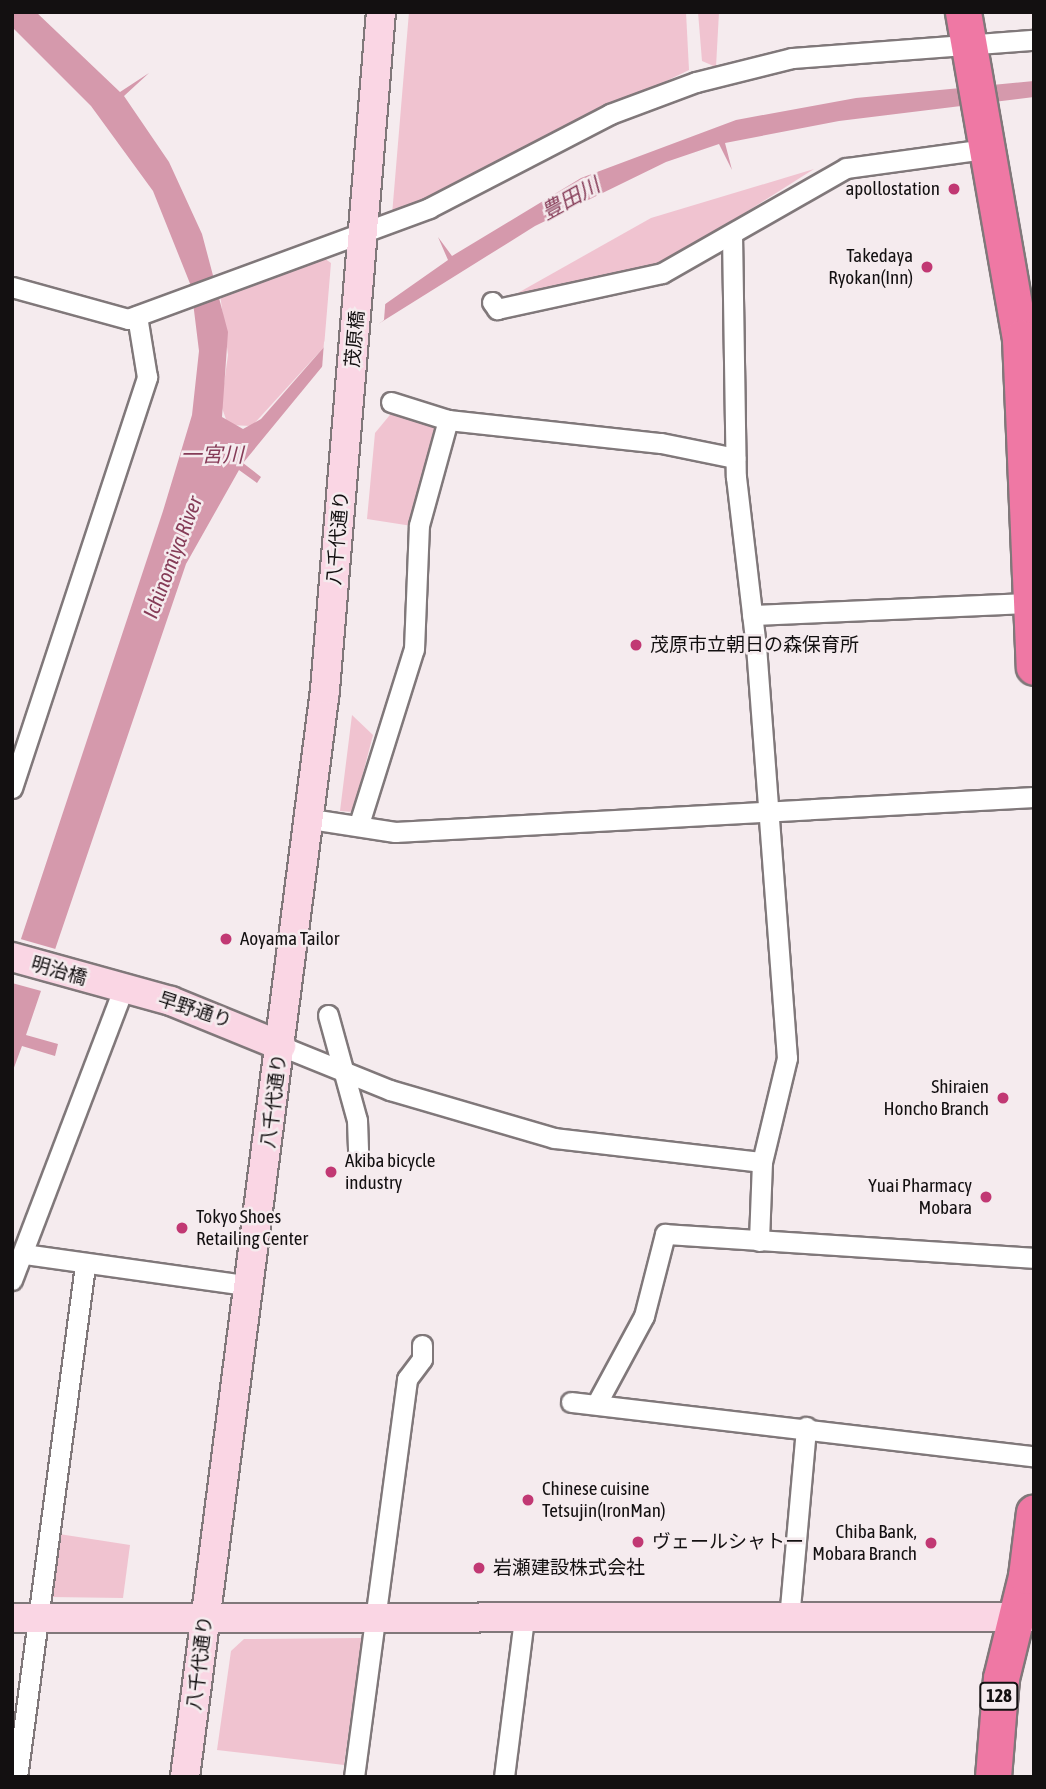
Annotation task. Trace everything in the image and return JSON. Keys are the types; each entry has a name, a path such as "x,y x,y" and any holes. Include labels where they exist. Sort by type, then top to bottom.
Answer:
{"highway":[{"path":"963,12 983,143 1020,338 1031,524 1029,603 1034,667"},
{"name":"128","path":"993,1777 1001,1678 1025,1617 1034,1512"}],"street":[{"path":"363,244 381,12"},
{"path":"12,287 116,319 140,315 270,267 363,244 610,114 696,82 792,58 969,53 1034,40"},
{"path":"492,302 497,309 662,273 732,234 802,188 846,168 983,143"},
{"path":"732,234 735,458 770,814 787,1059 762,1162 759,1241"},
{"name":"茂原橋","path":"348,423 363,244"},
{"path":"12,788 146,377 140,315"},
{"path":"391,402 448,420 735,458"},
{"path":"359,824 414,649 419,525 448,420"},
{"name":"八千代通り","path":"186,1777 311,819 348,423"},
{"path":"752,615 1029,603"},
{"path":"311,819 359,824 395,832 770,814 1034,797"},
{"name":"明治橋","path":"12,957 114,987"},
{"path":"12,1280 114,987"},
{"name":"早野通り","path":"114,987 254,1030 281,1046"},
{"path":"328,1015 357,1120 358,1150"},
{"path":"281,1046 342,1072 554,1138 762,1162"},
{"path":"598,1401 645,1316 665,1234 1034,1258"},
{"path":"23,1254 85,1265 250,1286"},
{"path":"17,1777 25,1618 85,1265"},
{"path":"354,1777 407,1379 422,1359 422,1345"},
{"path":"572,1402 598,1401 1034,1456"},
{"path":"789,1619 806,1427"},
{"path":"25,1618 1025,1617"},
{"path":"504,1777 524,1619"}],"shaded area":[{"path":"409,12 686,12 689,70 392,215"},
{"path":"698,12 719,12 716,67 702,61"},
{"path":"814,169 667,262 507,299 651,218"},
{"path":"321,256 331,263 324,347 252,426 228,425 221,405 228,355 220,294"},
{"path":"394,410 438,428 412,526 367,519 375,433"},
{"path":"352,715 373,735 353,812 340,811"},
{"path":"59,1534 130,1545 123,1598 51,1597"},
{"path":"362,1638 344,1765 217,1750 231,1651 244,1639"}],"water":[{"name":"一宮川","path":"12,12 36,12 120,92 149,73 124,96 169,162 202,234 228,332 222,417 243,429 261,419 324,347 448,260 438,237 452,256 581,178 736,120 856,98 1034,81 1034,97 839,121 725,143 732,170 719,144 666,162 535,226 335,351 243,463 261,477 257,483 239,470 186,564 26,1035 58,1044 55,1056 22,1046 12,1073 12,966 163,511 192,415 199,351 191,286 153,191 91,106 12,27"}],"pier":[{"path":"386,294 384,320 322,369 324,342"},
{"path":"17,938 59,950 45,992 12,983"}],"place":[{"name":"apollostation","path":"954,189"},
{"name":"Takedaya Ryokan(Inn)","path":"927,267"},
{"name":"茂原市立朝日の森保育所","path":"636,645"},
{"name":"Aoyama Tailor","path":"226,939"},
{"name":"Shiraien Honcho Branch","path":"1003,1098"},
{"name":"Akiba bicycle industry","path":"331,1172"},
{"name":"Yuai Pharmacy Mobara","path":"986,1197"},
{"name":"Tokyo Shoes Retailing Center","path":"182,1228"},
{"name":"Chinese cuisine Tetsujin(IronMan)","path":"528,1500"},
{"name":"ヴェールシャトー","path":"638,1542"},
{"name":"Chiba Bank, Mobara Branch","path":"931,1543"},
{"name":"岩瀬建設株式会社","path":"479,1568"}],"water label":[{"name":"豊田川","path":"570,198"},
{"name":"Ichinomiya River","path":"172,557"}]}
